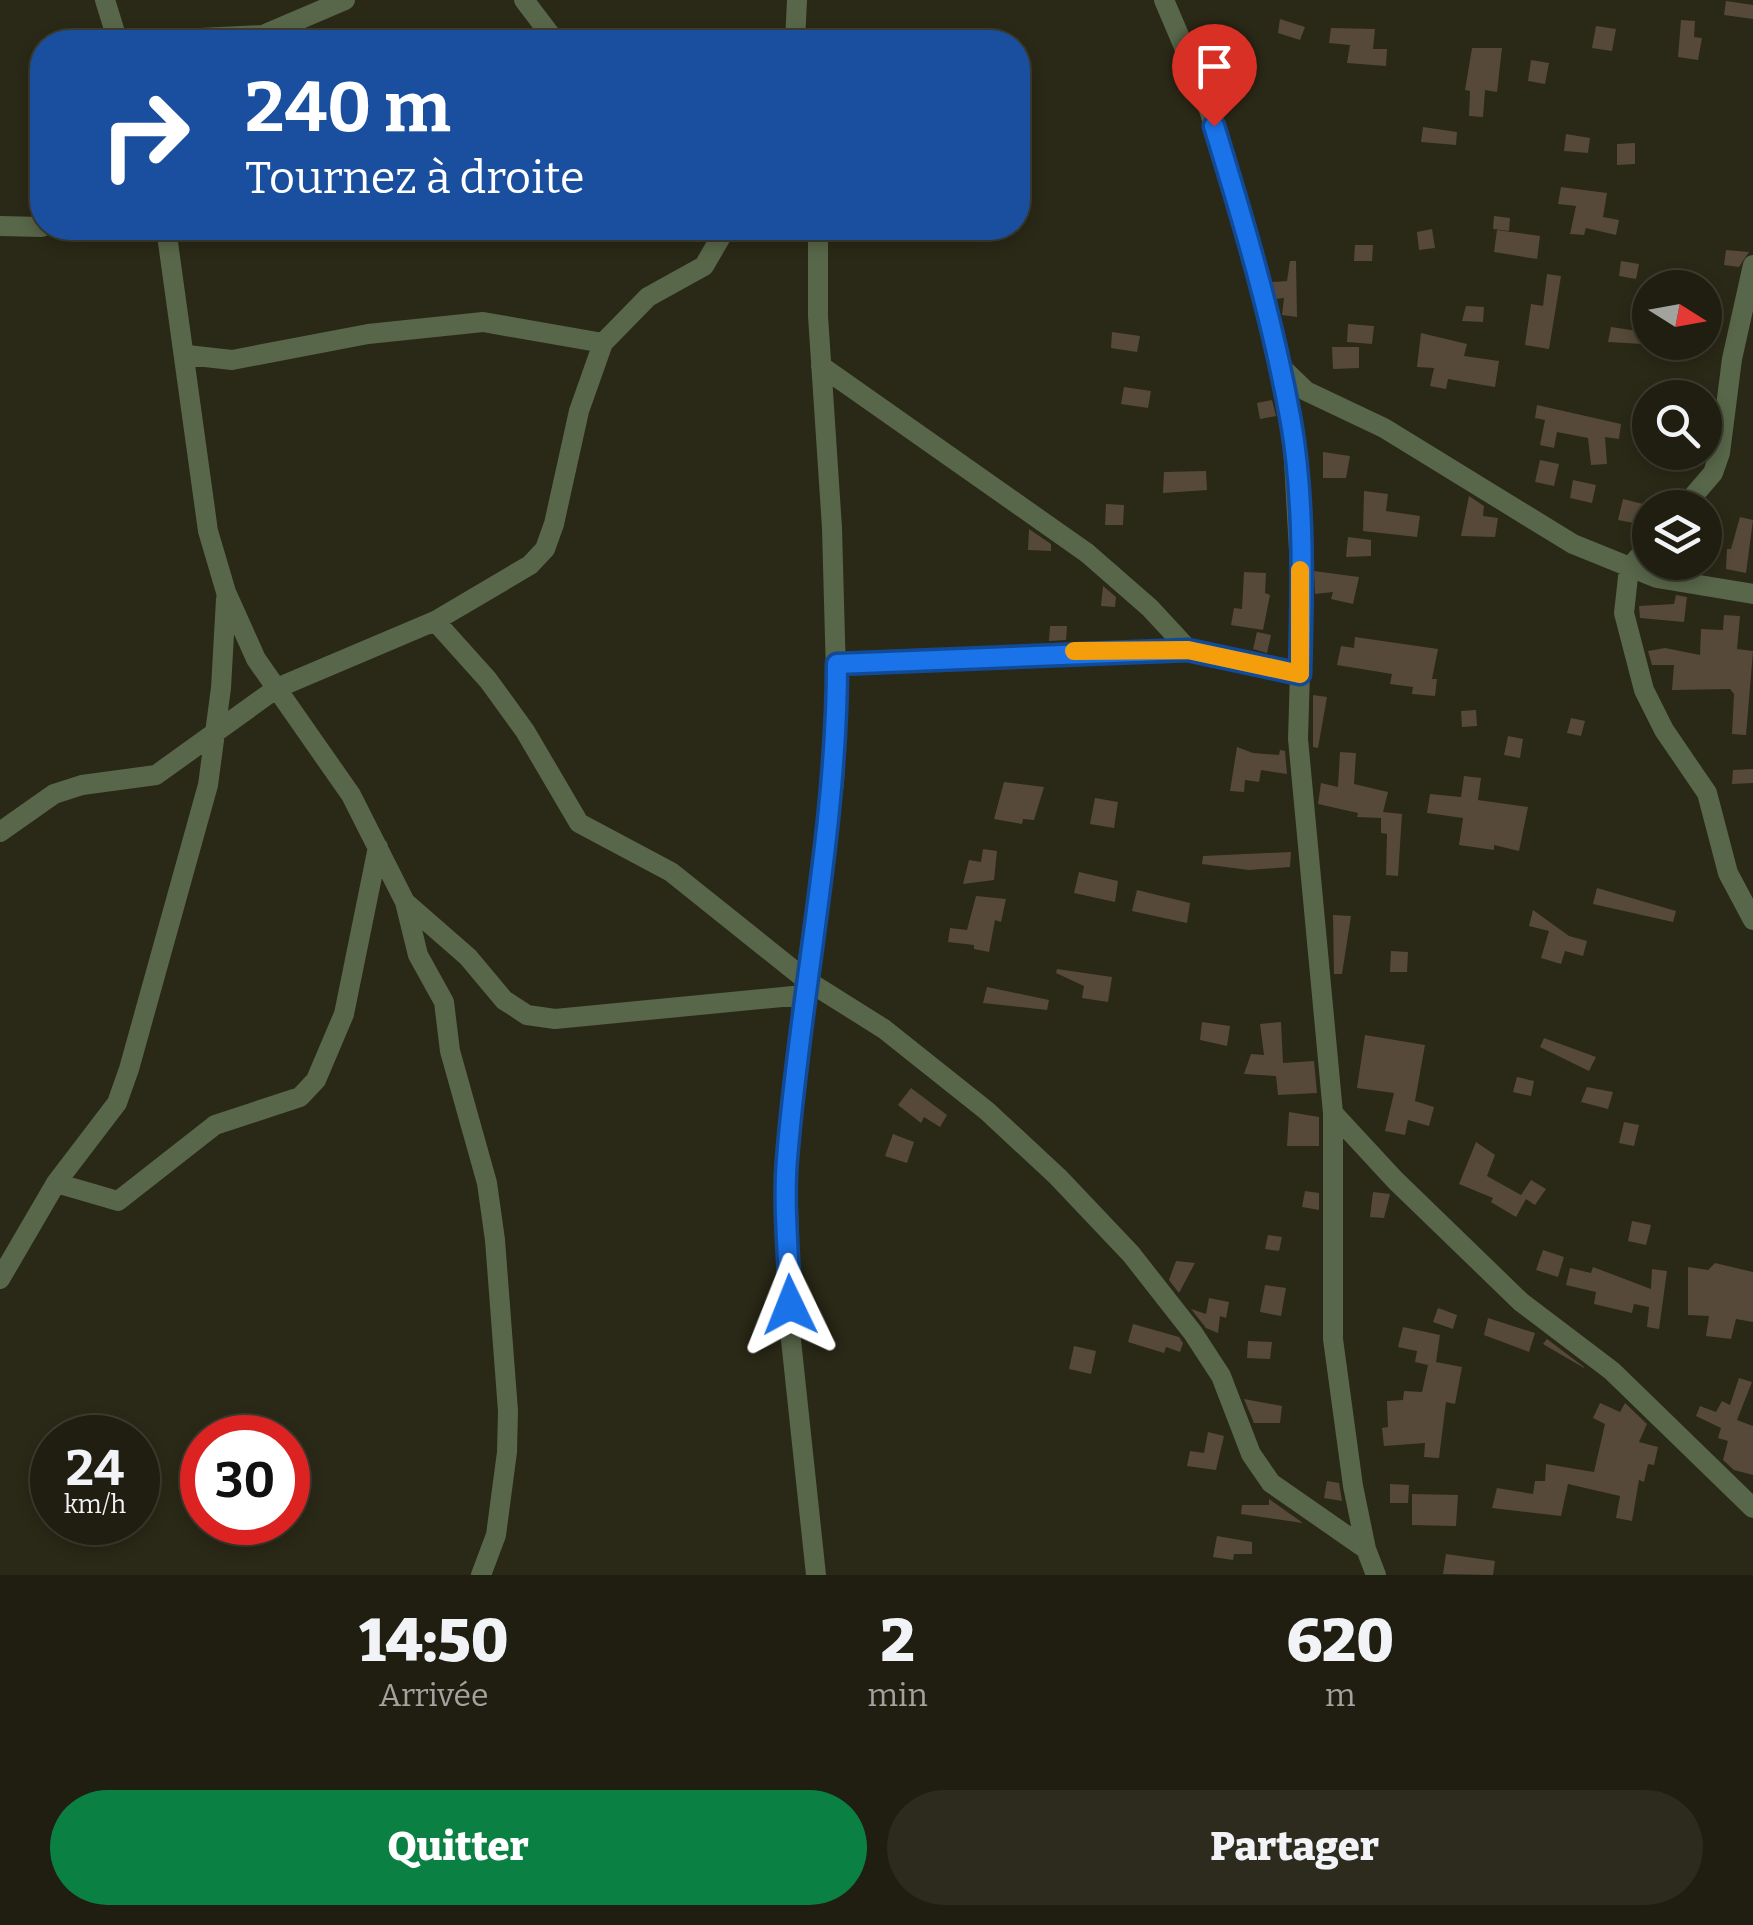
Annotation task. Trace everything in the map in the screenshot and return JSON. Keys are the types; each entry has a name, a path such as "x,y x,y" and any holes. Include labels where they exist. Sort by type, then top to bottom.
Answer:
{"street":[{"path":"105,0 114,30"},
{"path":"275,30 344,0"},
{"path":"524,0 547,30"},
{"path":"796,30 797,0"},
{"path":"1164,0 1204,94 1244,221 1292,425 1302,606 1298,739 1318,906 1320,1002 1333,1112 1333,1340 1366,1550 1376,1575"},
{"path":"0,226 30,227"},
{"path":"168,240 187,355 208,530 226,592 256,659 351,796 378,845 405,902 418,955 444,1002 450,1050 482,1166 495,1240 508,1412 496,1535 481,1575"},
{"path":"0,832 54,794 82,785 156,775 277,688 435,620 530,565 545,550 579,412 603,343 648,296 704,266 719,240"},
{"path":"816,1575 797,1419 787,1161 804,988 834,782 837,664 818,240"},
{"path":"1699,490 1713,474 1720,453 1732,359 1753,265"},
{"path":"187,355 232,360 368,334 483,322 603,343"},
{"path":"1278,364 1306,392 1384,428 1535,524 1628,568 1698,586 1753,594"},
{"path":"821,366 1087,553 1150,608 1188,650"},
{"path":"1632,564 1628,568 1624,613 1644,690 1664,730 1707,793 1728,873 1753,920"},
{"path":"0,1280 56,1183 117,1103 123,1086 208,785 226,592"},
{"path":"435,620 488,680 526,732 579,823 671,872 804,988 884,1028 988,1111 1058,1177 1130,1254 1193,1333 1221,1376 1252,1454 1271,1483 1366,1550"},
{"path":"837,664 1188,650 1300,674"},
{"path":"56,1183 118,1201 131,1196 215,1125 300,1096 316,1080 344,1014 369,909 378,845"},
{"path":"405,902 468,957 504,1000 528,1016 555,1019 804,988"},
{"path":"1333,1112 1496,1278 1558,1334 1612,1371 1753,1508"}],"building":[{"path":"1726,1 1753,5 1753,19 1724,15"},
{"path":"1280,19 1305,27 1300,40 1278,33"},
{"path":"1681,20 1695,21 1694,37 1702,38 1698,60 1678,57"},
{"path":"1596,26 1616,29 1612,51 1592,48"},
{"path":"1331,28 1375,29 1373,49 1387,49 1386,66 1347,63 1350,45 1329,43"},
{"path":"1472,48 1502,48 1497,92 1485,90 1483,117 1469,116 1470,91 1465,90"},
{"path":"1531,60 1549,63 1545,84 1528,81"},
{"path":"1423,127 1457,132 1456,145 1421,142"},
{"path":"1566,134 1590,138 1588,153 1564,151"},
{"path":"1635,143 1635,164 1617,165 1617,144"},
{"path":"1561,187 1607,193 1603,217 1619,220 1616,235 1586,228 1584,235 1570,234 1576,206 1558,204"},
{"path":"1494,216 1510,218 1509,231 1493,229"},
{"path":"1432,229 1435,248 1419,250 1417,232"},
{"path":"1497,230 1540,236 1537,259 1494,252"},
{"path":"1355,245 1373,245 1372,261 1354,261"},
{"path":"1726,250 1749,252 1739,267 1724,265"},
{"path":"1290,261 1296,261 1297,317 1282,315 1284,298 1276,299 1272,282 1287,281"},
{"path":"1621,261 1639,264 1638,270 1632,270 1632,278 1619,276"},
{"path":"1547,274 1561,276 1549,349 1525,345 1531,304 1543,306"},
{"path":"1466,306 1484,307 1483,322 1462,321"},
{"path":"1348,324 1374,326 1372,344 1347,342"},
{"path":"1611,327 1632,330 1632,343 1608,342"},
{"path":"1112,332 1140,336 1137,352 1111,348"},
{"path":"1421,333 1467,344 1464,356 1499,361 1495,387 1448,379 1446,389 1430,386 1434,368 1417,367"},
{"path":"1332,347 1359,347 1359,368 1333,369"},
{"path":"1124,387 1151,391 1148,408 1121,404"},
{"path":"1272,400 1276,416 1260,419 1257,403"},
{"path":"1537,405 1621,424 1619,439 1605,437 1607,464 1591,465 1588,438 1557,432 1554,448 1540,445 1545,420 1535,418"},
{"path":"1323,452 1350,456 1346,478 1323,478"},
{"path":"1540,460 1559,464 1554,486 1535,482"},
{"path":"1206,471 1207,490 1163,493 1164,472"},
{"path":"1573,480 1596,485 1592,503 1570,498"},
{"path":"1364,491 1388,494 1386,511 1420,516 1417,537 1363,531"},
{"path":"1469,496 1484,506 1483,516 1498,518 1495,537 1461,536"},
{"path":"1623,499 1632,501 1632,523 1618,520"},
{"path":"1106,504 1124,505 1123,525 1105,525"},
{"path":"1740,517 1753,520 1746,573 1726,569 1727,549 1731,549"},
{"path":"1029,529 1051,544 1051,551 1028,550"},
{"path":"1348,537 1371,540 1371,556 1346,557"},
{"path":"1314,571 1359,577 1353,604 1331,599 1333,592 1315,594"},
{"path":"1244,572 1266,573 1265,593 1270,595 1263,630 1231,625 1234,608 1242,609"},
{"path":"1103,586 1116,597 1115,607 1101,606"},
{"path":"1676,595 1687,597 1684,622 1640,618 1639,606 1674,604"},
{"path":"1724,615 1740,616 1737,649 1753,651 1746,735 1732,734 1734,694 1730,689 1672,690 1674,665 1652,665 1648,651 1665,648 1700,655 1701,629 1723,630"},
{"path":"1050,626 1067,626 1066,640 1049,641"},
{"path":"1257,632 1271,635 1267,653 1253,649"},
{"path":"1355,637 1438,649 1432,679 1437,679 1435,696 1412,694 1413,687 1390,684 1392,674 1337,665 1341,646 1354,648"},
{"path":"1313,695 1327,697 1318,748 1313,747"},
{"path":"1476,710 1477,726 1462,727 1461,711"},
{"path":"1571,718 1585,721 1581,736 1567,733"},
{"path":"1508,736 1523,739 1520,758 1504,755"},
{"path":"1237,747 1253,753 1279,755 1280,750 1285,751 1287,774 1261,770 1259,782 1245,780 1244,792 1230,791"},
{"path":"1340,752 1356,753 1354,784 1388,792 1383,812 1402,814 1398,876 1386,875 1387,834 1381,833 1381,818 1357,817 1358,813 1318,804 1321,783 1338,787"},
{"path":"1753,769 1753,783 1732,784 1733,770"},
{"path":"1464,776 1481,778 1478,800 1528,807 1519,851 1494,845 1494,850 1459,845 1463,818 1427,813 1430,794 1461,797"},
{"path":"1004,782 1044,787 1034,820 1023,819 1022,824 994,819"},
{"path":"1095,798 1118,802 1114,828 1090,824"},
{"path":"983,849 997,851 994,880 963,884 969,860 981,862"},
{"path":"1291,852 1290,867 1249,870 1202,864 1203,856"},
{"path":"1079,872 1118,881 1115,902 1074,893"},
{"path":"1597,888 1676,911 1673,922 1593,904"},
{"path":"1137,890 1190,903 1187,923 1132,911"},
{"path":"976,896 1006,899 1001,922 995,920 989,952 974,949 974,945 948,942 950,928 967,930"},
{"path":"1533,910 1569,936 1587,941 1583,956 1565,951 1561,964 1541,958 1549,931 1529,926"},
{"path":"1333,915 1351,916 1342,974 1334,974"},
{"path":"1391,951 1408,952 1407,972 1390,972"},
{"path":"1057,969 1112,977 1108,1002 1082,998 1084,986 1056,973"},
{"path":"987,987 1049,1000 1047,1010 983,1003"},
{"path":"1202,1022 1230,1026 1227,1046 1200,1040"},
{"path":"1281,1022 1283,1063 1314,1061 1317,1093 1278,1095 1276,1076 1244,1074 1251,1054 1264,1055 1260,1024"},
{"path":"1365,1035 1425,1045 1415,1101 1434,1107 1429,1126 1408,1120 1405,1135 1385,1131 1394,1093 1357,1088"},
{"path":"1544,1038 1596,1057 1589,1071 1540,1047"},
{"path":"1517,1077 1534,1081 1531,1096 1513,1092"},
{"path":"1587,1087 1613,1092 1608,1109 1581,1102"},
{"path":"911,1088 947,1115 940,1127 924,1117 921,1123 898,1105"},
{"path":"1289,1112 1319,1117 1319,1146 1287,1146"},
{"path":"1624,1122 1639,1125 1634,1146 1619,1143"},
{"path":"893,1134 914,1142 907,1163 885,1156"},
{"path":"1476,1142 1495,1155 1487,1176 1521,1195 1531,1180 1546,1189 1535,1205 1526,1199 1516,1217 1491,1202 1493,1198 1459,1184"},
{"path":"1305,1191 1319,1193 1319,1210 1302,1207"},
{"path":"1373,1192 1390,1194 1384,1218 1370,1217"},
{"path":"1632,1221 1651,1225 1646,1245 1628,1241"},
{"path":"1268,1235 1282,1237 1279,1251 1265,1249"},
{"path":"1543,1250 1564,1257 1558,1277 1536,1270"},
{"path":"1176,1261 1195,1263 1179,1293 1169,1280"},
{"path":"1715,1263 1753,1272 1753,1322 1736,1319 1731,1339 1706,1336 1709,1316 1688,1315 1688,1267 1708,1270"},
{"path":"1593,1267 1651,1289 1652,1269 1667,1271 1659,1329 1647,1327 1649,1307 1634,1304 1632,1313 1594,1304 1596,1292 1566,1285 1570,1268 1591,1273"},
{"path":"1265,1285 1286,1288 1281,1316 1260,1312"},
{"path":"1209,1298 1229,1302 1226,1318 1220,1316 1218,1333 1206,1328 1191,1309 1206,1314"},
{"path":"1438,1308 1457,1315 1453,1329 1433,1322"},
{"path":"1488,1318 1535,1333 1529,1352 1484,1335"},
{"path":"1133,1324 1179,1337 1183,1343 1180,1352 1166,1347 1164,1353 1128,1342"},
{"path":"1403,1327 1440,1335 1436,1362 1462,1367 1455,1404 1446,1402 1439,1458 1424,1457 1425,1443 1384,1446 1382,1428 1388,1427 1387,1401 1403,1400 1404,1391 1422,1392 1428,1365 1415,1362 1417,1351 1398,1347"},
{"path":"1547,1339 1584,1367 1584,1368 1543,1344"},
{"path":"1248,1341 1272,1342 1270,1359 1247,1358"},
{"path":"1074,1346 1096,1351 1091,1374 1069,1369"},
{"path":"1739,1378 1752,1382 1737,1420 1753,1426 1753,1475 1734,1470 1723,1460 1728,1441 1718,1438 1721,1428 1696,1416 1700,1406 1716,1412 1722,1401 1730,1405"},
{"path":"1244,1399 1282,1406 1280,1423 1254,1423"},
{"path":"1600,1403 1620,1412 1625,1403 1647,1424 1639,1442 1658,1447 1654,1465 1648,1464 1644,1482 1639,1480 1632,1521 1616,1518 1620,1496 1568,1484 1561,1516 1492,1508 1497,1488 1533,1494 1535,1481 1545,1481 1546,1464 1594,1472 1605,1424 1593,1418"},
{"path":"1208,1432 1224,1436 1216,1470 1187,1466 1190,1451 1204,1453"},
{"path":"1327,1481 1339,1483 1342,1501 1324,1498"},
{"path":"1390,1484 1409,1485 1408,1503 1390,1503"},
{"path":"1412,1494 1458,1495 1456,1526 1412,1525"},
{"path":"1269,1499 1303,1523 1241,1514 1242,1505 1269,1505"},
{"path":"1217,1536 1252,1542 1252,1554 1234,1554 1233,1560 1213,1557"},
{"path":"1446,1554 1495,1561 1493,1575 1443,1574"}],"slow traffic":[{"path":"1074,651 1188,650 1235,657 1300,674 1300,570"}],"route":[{"path":"790,1305 787,1161 803,995 834,782 837,664 1142,649 1235,657 1300,674 1302,606 1292,425 1244,221 1214,126"}]}
